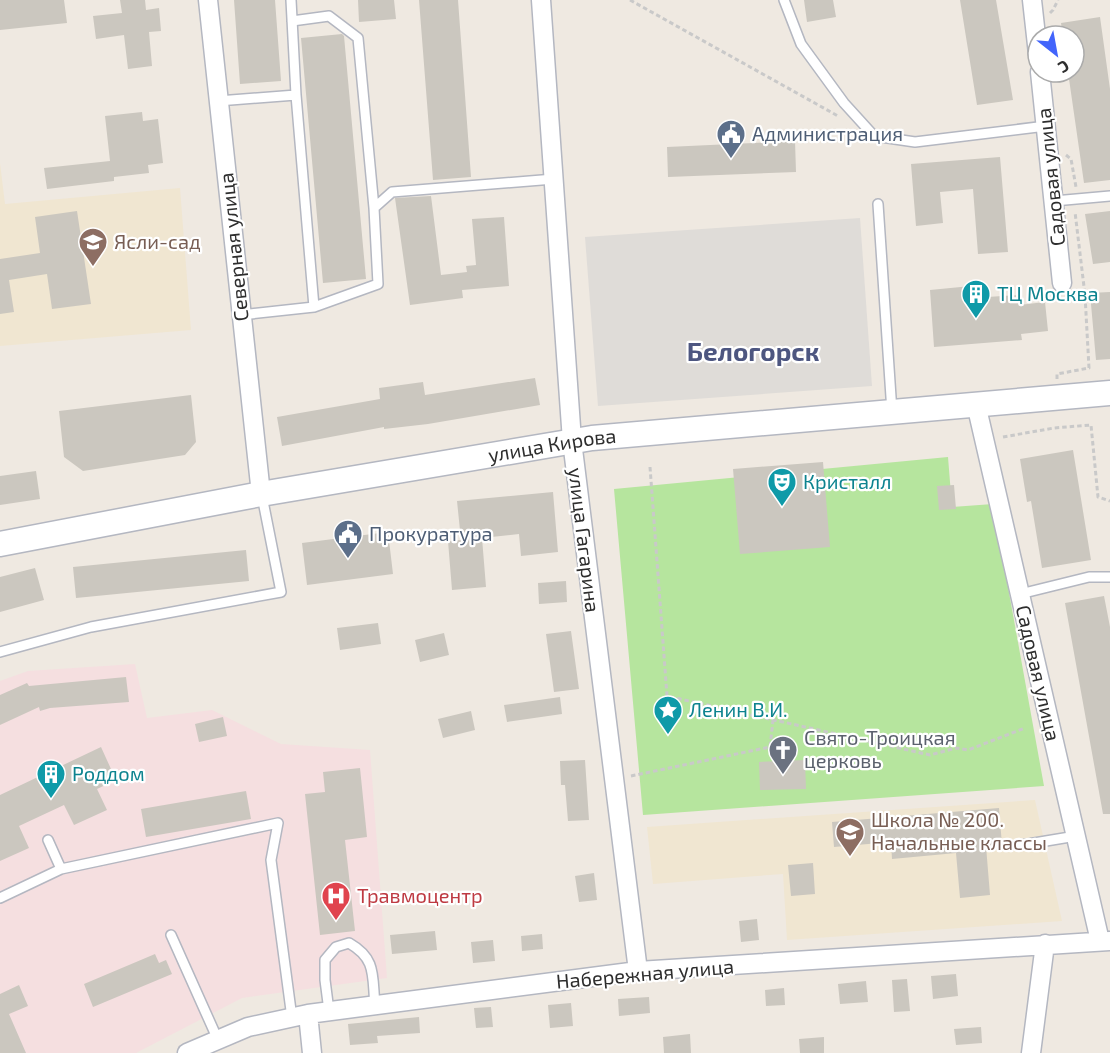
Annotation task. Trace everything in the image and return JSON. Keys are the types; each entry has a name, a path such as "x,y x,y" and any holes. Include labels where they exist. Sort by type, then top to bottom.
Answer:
{"main road":[{"name":"улица Кирова","path":"0,544 261,494 572,441 1110,393"}],"street":[{"name":"Северная улица","path":"208,0 261,494"},
{"name":"улица Гагарина","path":"541,0 572,441 638,971"},
{"path":"1032,0 1035,24"},
{"name":"Садовая улица","path":"1041,84 1062,283"},
{"name":"Садовая улица","path":"976,404 1076,836 1105,941"},
{"name":"Набережная улица","path":"187,1053 248,1027 300,1016 638,971 1105,941"},
{"path":"1031,1053 1045,944"},
{"path":"300,1016 312,1053"}],"lane":[{"path":"291,0 296,95 314,307"},
{"path":"784,0 801,44 844,102 874,136 915,142 1046,126"},
{"path":"241,315 314,307 378,284 374,208 358,38 329,15 292,21"},
{"path":"218,101 296,95"},
{"path":"374,208 392,192 554,179"},
{"path":"1054,201 1110,196"},
{"path":"878,204 892,412"},
{"path":"0,652 91,627 281,592 261,494"},
{"path":"1020,594 1089,577 1110,577"},
{"path":"0,898 61,869 278,823 271,860 300,1016"},
{"path":"1022,845 1076,836"},
{"path":"48,840 61,869"},
{"path":"171,935 218,1040"},
{"path":"330,1011 325,980 325,960 336,947 349,943 363,951 371,964 375,1005"}],"path":[{"path":"630,0 844,119"},
{"path":"1056,381 1057,374 1089,368 1085,295"},
{"path":"1004,437 1054,428 1091,425 1098,497 1110,501"},
{"path":"650,467 667,696 930,755 956,748 968,750 1025,728"},
{"path":"614,780 770,747 773,720"}],"shaded area":[{"name":"Ясли-сад","path":"0,163 5,204 180,188 191,330 0,346"},
{"path":"860,218 872,386 598,406 585,237"},
{"path":"135,664 147,718 212,710 281,744 370,750 387,978 242,998 136,1053 0,1053 0,681 28,671"},
{"name":"Школа № 200. Начальные классы","path":"1035,800 1062,921 787,940 783,874 653,884 647,827"}],"green space":[{"path":"948,457 952,507 993,504 1044,786 643,815 614,489"}],"building":[{"path":"0,0 64,0 67,23 0,30"},
{"path":"120,0 145,0 146,10 159,8 161,31 149,32 152,66 128,69 124,35 96,39 93,16 122,13"},
{"path":"234,0 275,0 281,81 240,84"},
{"path":"358,0 394,0 396,19 359,22"},
{"path":"419,0 458,0 471,177 433,180"},
{"path":"804,0 833,0 836,17 807,22"},
{"path":"960,0 996,0 1013,100 977,105"},
{"path":"1100,17 1110,89 1110,180 1084,183 1070,84 1086,84 1086,24 1061,23"},
{"path":"342,34 366,279 323,283 301,38"},
{"path":"142,112 143,121 158,119 163,163 148,165 149,173 114,177 114,181 47,189 44,168 110,161 105,116"},
{"name":"Администрация","path":"795,141 796,172 668,177 667,147"},
{"path":"1000,157 1008,252 978,254 973,189 940,192 943,223 916,226 911,164"},
{"path":"431,196 441,275 467,272 466,266 476,265 472,219 504,217 509,286 462,290 463,298 410,305 395,198"},
{"path":"77,211 91,304 52,309 47,274 9,280 14,312 0,314 0,259 40,253 35,217"},
{"path":"1110,211 1110,262 1093,264 1085,214"},
{"name":"ТЦ Москва","path":"971,286 972,298 1018,295 1019,305 1045,302 1048,331 1021,334 1022,340 934,347 930,290"},
{"path":"1110,292 1110,359 1096,360 1090,293"},
{"path":"535,378 540,405 428,424 384,429 384,427 282,446 277,417 380,399 379,388 423,382 425,395"},
{"path":"191,395 196,442 185,455 83,471 64,457 59,411"},
{"path":"1073,450 1091,560 1042,568 1031,501 1027,502 1020,459"},
{"name":"Кристалл","path":"823,462 830,547 740,554 733,469"},
{"path":"36,471 40,499 0,505 0,476"},
{"path":"954,485 956,509 939,510 937,486"},
{"path":"553,492 558,552 521,556 519,534 482,538 486,587 452,590 448,541 461,540 457,501"},
{"name":"Прокуратура","path":"388,532 393,574 307,585 302,543"},
{"path":"246,550 249,581 76,598 73,567"},
{"path":"35,568 44,600 0,612 0,577"},
{"path":"566,581 567,602 539,604 538,583"},
{"path":"1104,596 1110,627 1110,814 1103,814 1065,603"},
{"path":"378,623 381,644 340,650 337,628"},
{"path":"571,631 579,689 554,692 546,634"},
{"path":"444,633 449,655 420,662 415,640"},
{"path":"126,677 129,702 50,708 40,711 39,707 0,725 0,695 27,683 29,686"},
{"path":"560,697 562,714 507,722 504,705"},
{"path":"471,711 475,730 443,738 438,719"},
{"path":"223,717 227,736 199,742 195,724"},
{"name":"Роддом","path":"101,747 116,780 97,789 107,810 74,825 64,805 19,826 29,848 0,861 0,795"},
{"path":"585,760 589,820 568,821 565,785 561,785 560,761"},
{"name":"Свято-Троицкая церковь","path":"805,760 806,789 760,790 759,762"},
{"path":"360,768 367,837 345,840 355,931 320,935 305,794 325,792 323,772"},
{"path":"246,791 251,819 146,837 141,809"},
{"path":"999,808 1002,845 986,846 990,895 960,898 956,853 892,859 891,842 834,847 832,822"},
{"path":"813,863 815,894 791,896 788,865"},
{"path":"594,873 597,900 579,902 575,876"},
{"path":"757,919 759,940 741,942 739,921"},
{"path":"435,931 437,950 392,954 390,935"},
{"path":"542,934 543,949 522,951 521,936"},
{"path":"493,940 495,961 473,963 471,942"},
{"path":"155,954 159,963 166,960 172,974 93,1007 84,984"},
{"path":"956,974 958,996 933,999 931,976"},
{"path":"907,979 910,1011 894,1012 892,980"},
{"path":"866,981 868,1002 840,1004 838,984"},
{"path":"19,985 28,1006 9,1014 26,1053 0,1053 0,994"},
{"path":"784,988 785,1005 766,1006 765,990"},
{"path":"649,997 650,1013 619,1016 618,999"},
{"path":"571,1003 573,1026 550,1028 548,1005"},
{"path":"491,1007 493,1027 476,1028 474,1008"},
{"path":"419,1017 420,1033 377,1036 378,1043 350,1045 348,1024"},
{"path":"981,1027 982,1043 956,1045 954,1029"},
{"path":"690,1034 691,1053 664,1053 663,1037"},
{"path":"824,1037 824,1053 800,1053 799,1039"}],"place":[{"name":"Администрация","path":"731,160"},
{"name":"Ясли-сад","path":"93,268"},
{"name":"ТЦ Москва","path":"976,320"},
{"name":"Кристалл","path":"782,508"},
{"name":"Прокуратура","path":"348,560"},
{"name":"Ленин В.И.","path":"668,736"},
{"name":"Свято-Троицкая церковь","path":"783,776"},
{"name":"Роддом","path":"51,800"},
{"name":"Школа № 200. Начальные классы","path":"850,858"},
{"name":"Травмоцентр","path":"336,922"}],"district":[{"name":"Белогорск","path":"753,352"}]}
